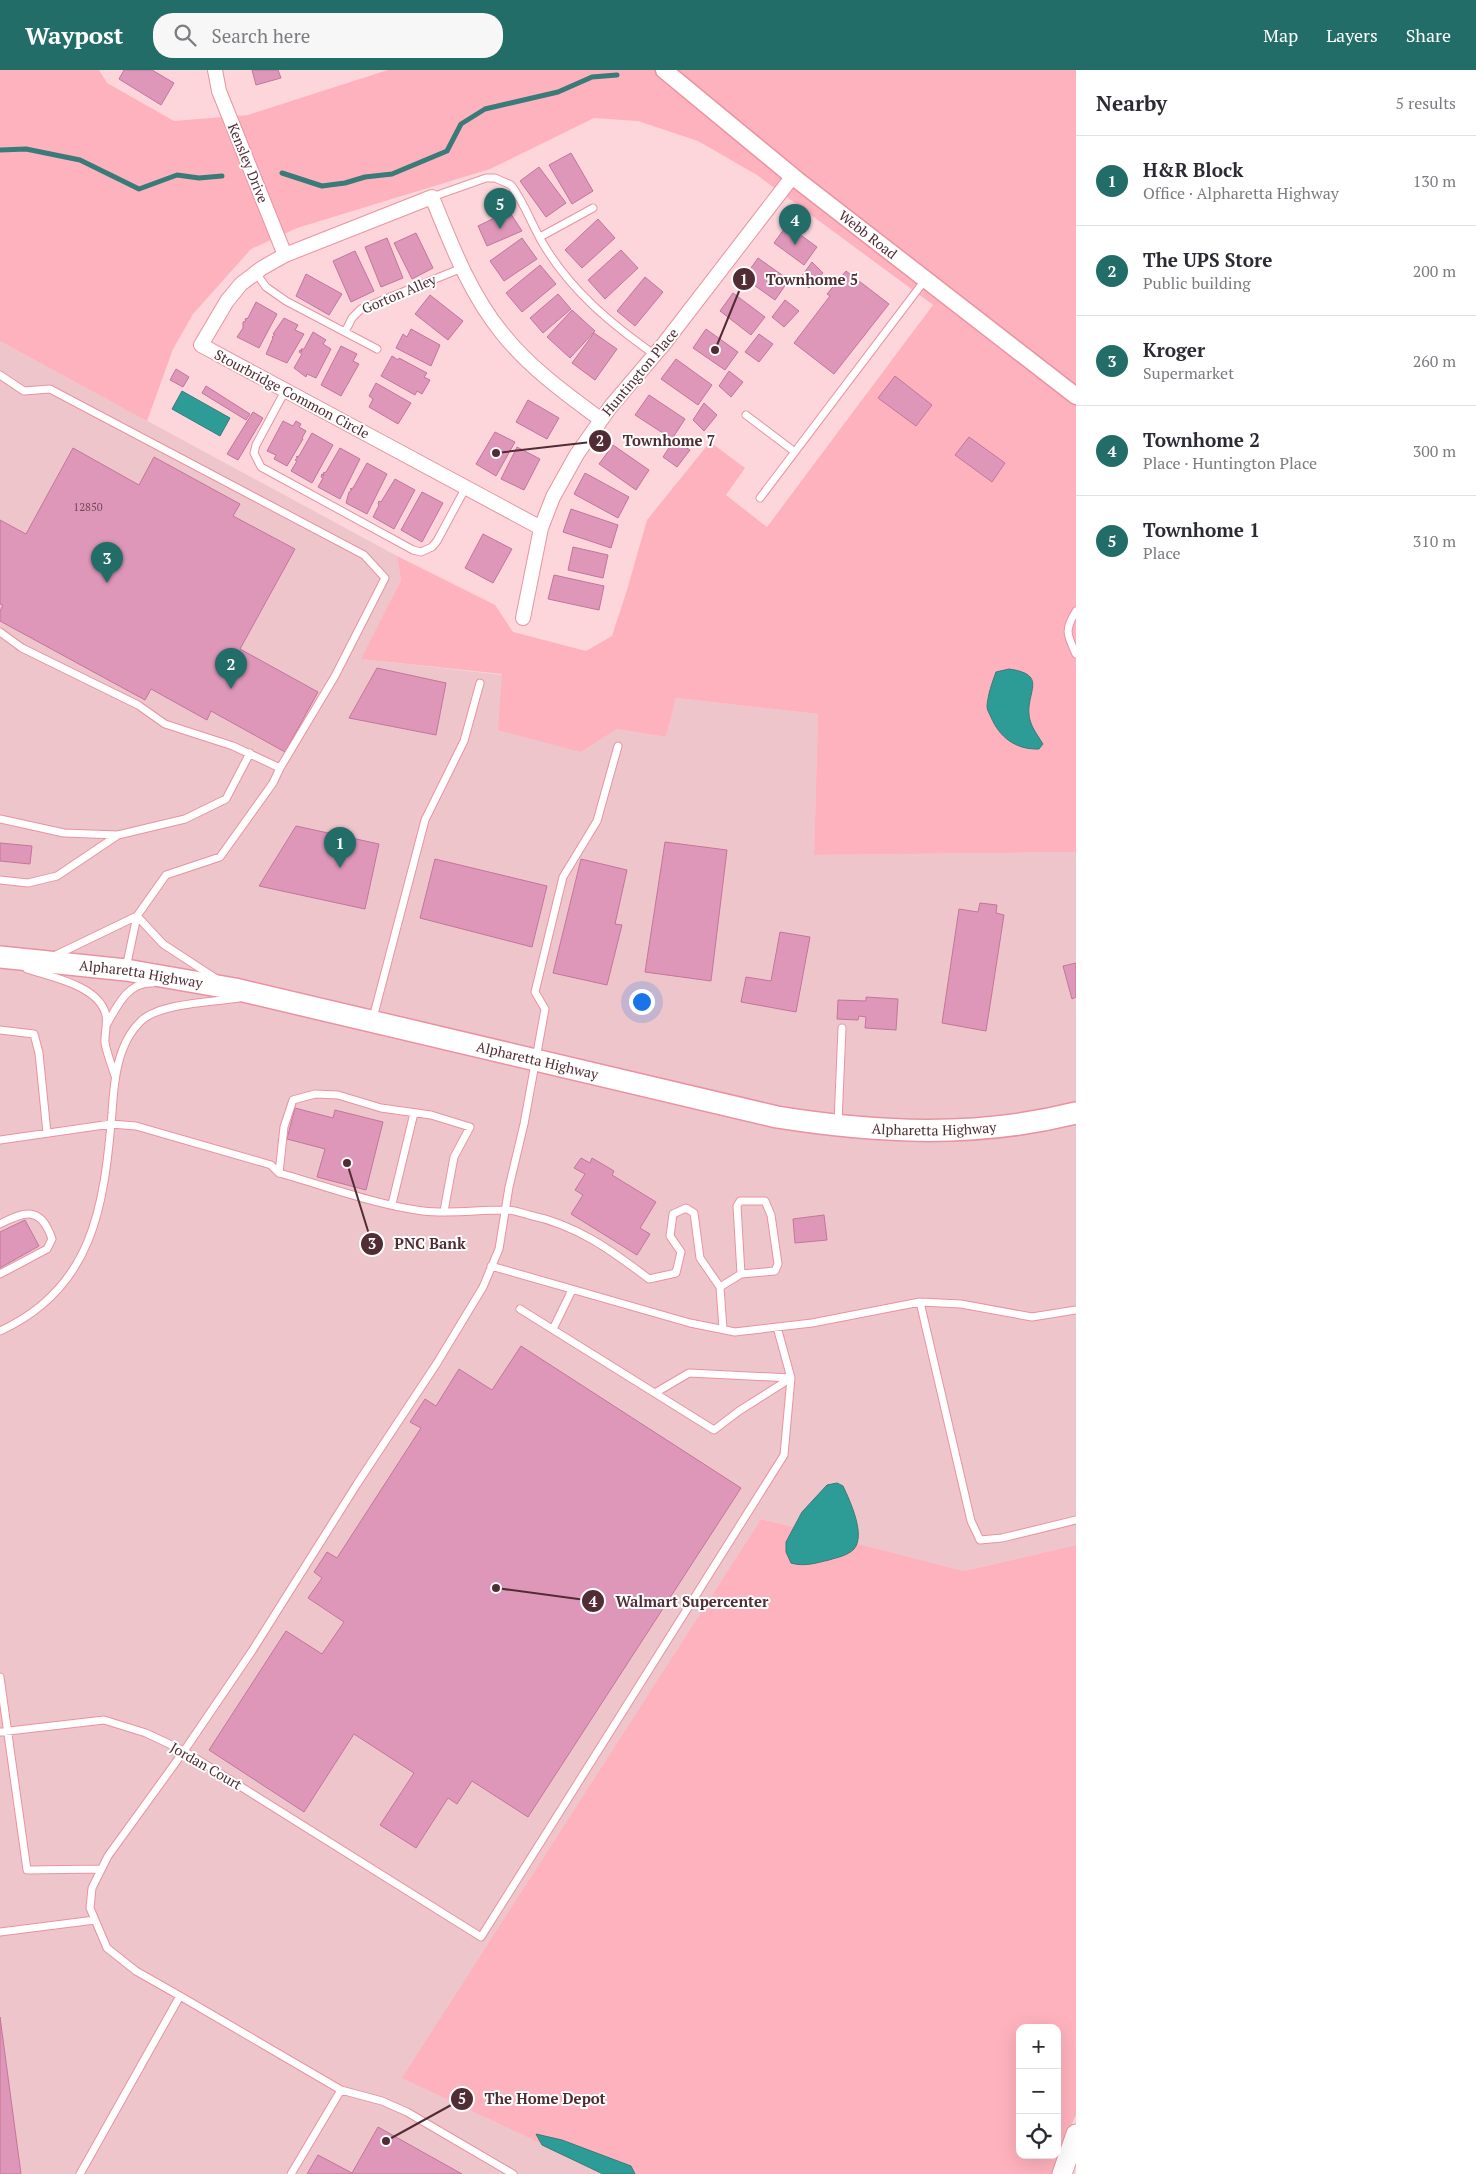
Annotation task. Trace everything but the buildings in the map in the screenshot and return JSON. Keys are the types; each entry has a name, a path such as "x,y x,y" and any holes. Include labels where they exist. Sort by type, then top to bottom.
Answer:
{"main road":[{"name":"Alpharetta Highway","path":"0,958 126,970 235,989 777,1118 837,1127 907,1131 968,1129 1036,1122 1076,1113"},
{"path":"1068,2165 1076,2134"}],"street":[{"name":"Kensley Drive","path":"215,70 218,91 285,254"},
{"name":"Webb Road","path":"664,70 792,176 1076,396"},
{"name":"Huntington Place","path":"523,618 540,528 553,497 576,454 600,420 654,355 792,176"},
{"name":"Stourbridge Common Circle","path":"432,197 285,254 240,284 226,301 201,346 540,528"},
{"path":"432,197 462,268 479,301 502,334 527,360 560,389 600,420"}],"lane":[{"path":"432,197 486,178 504,180 511,184 556,263 587,302 654,355"},
{"path":"540,237 593,208"},
{"name":"Gorton Alley","path":"345,332 352,318 361,308 462,268"},
{"path":"256,273 266,287 274,294 377,349"},
{"path":"760,498 925,280"},
{"path":"0,376 24,391 50,389 364,555 385,578 335,676 272,783 220,856 166,875 138,916 126,970"},
{"path":"285,390 256,445 254,453 261,466 413,550 421,552 432,547 466,487"},
{"path":"746,415 795,452"},
{"path":"1076,611 1067,625 1068,638 1076,654"},
{"path":"0,632 22,648 138,705 165,724 233,746 280,768"},
{"path":"372,1021 425,820 464,741 480,683"},
{"path":"513,2174 406,2112 382,2101 341,2090 136,1971 107,1948 90,1908 92,1888 108,1856 184,1750 252,1650 357,1484 437,1363 483,1287 499,1249 505,1209 545,1009 534,992 563,877 597,821 618,746"},
{"path":"0,819 64,833 118,835 185,819 226,799 250,753"},
{"path":"0,880 28,882 57,876 118,835"},
{"path":"42,961 138,916"},
{"path":"138,916 163,944 204,972 235,989"},
{"path":"0,958 65,981 92,993 100,1000 106,1014 105,1042 115,1077"},
{"path":"106,1027 122,996 146,983 210,986"},
{"path":"0,1332 23,1321 50,1299 73,1271 85,1250 98,1212 111,1124 115,1077 126,1041 142,1020 163,1008 262,995"},
{"path":"837,1127 842,1028"},
{"path":"0,1030 34,1034 47,1133"},
{"path":"279,1173 284,1127 293,1100 315,1094 338,1095 381,1108 431,1116 470,1127 454,1157 444,1211"},
{"path":"392,1204 414,1113"},
{"path":"0,1140 111,1124 136,1126 271,1165 279,1173 392,1204 424,1211 505,1209 536,1216 577,1230 611,1251 649,1279 676,1273 681,1252 670,1236 673,1214 686,1208 694,1213 700,1258 720,1287 723,1330"},
{"path":"720,1287 741,1274 775,1271 778,1264 771,1215 765,1201 740,1201 736,1212 741,1274"},
{"path":"0,1224 26,1213 38,1216 48,1227 52,1238 47,1249 0,1274"},
{"path":"491,1266 690,1323 735,1332 812,1323 920,1302 962,1304 1032,1317 1076,1310"},
{"path":"553,1329 572,1290"},
{"path":"920,1302 971,1521 980,1540 1002,1538 1076,1520"},
{"path":"520,1308 714,1430 739,1411 791,1378"},
{"path":"776,1327 791,1378"},
{"path":"655,1393 689,1373 791,1378"},
{"name":"Jordan Court","path":"4,1732 104,1720 146,1733 184,1750 480,1937 784,1455 791,1378"},
{"path":"0,1677 4,1732 27,1870 101,1869"},
{"path":"0,1932 95,1920"},
{"path":"80,2174 180,1996"},
{"path":"292,2174 341,2090"}],"shaded area":[{"path":"0,70 99,70 107,83 174,121 248,115 388,70 1076,70 1076,852 814,855 818,714 676,698 666,737 617,729 581,752 498,730 502,674 361,659 401,580 397,556 495,605 513,632 586,651 612,636 647,520 710,442 745,468 726,495 767,527 933,305 757,175 698,141 638,121 594,118 490,169 297,228 251,249 193,314 173,349 147,421 0,341"},
{"path":"0,341 397,556 401,580 362,659 503,675 581,752 617,729 666,737 676,698 818,714 814,855 1076,852 1076,1545 964,1571 761,1519 403,2078 606,2174 0,2174"},
{"path":"761,1519 964,1571 1076,1545 1076,2115 1061,2146 1061,2024 1016,2024 1016,2159 1058,2159 1054,2174 606,2174 402,2078"}],"water":[{"path":"182,391 230,418 220,436 172,409"},
{"path":"1009,669 1022,672 1029,676 1032,681 1033,687 1029,711 1032,726 1043,744 1039,749 1023,747 1009,741 994,724 988,710 988,697 996,672"},
{"path":"837,1483 843,1486 856,1518 858,1535 854,1549 842,1556 819,1562 805,1565 791,1563 786,1552 786,1542 802,1512 827,1485"},
{"path":"536,2134 562,2140 631,2166 635,2174 603,2174 542,2145"}],"waterway":[{"path":"282,173 322,186 345,183 365,177 392,174 447,151 461,124 485,109 558,92 592,77 617,75"},
{"path":"0,150 26,149 80,160 139,189 177,175 199,178 222,176"}],"place":[{"name":"Townhome 1","path":"500,229"},
{"name":"Townhome 2","path":"795,245"},
{"name":"Townhome 5","path":"715,350"},
{"name":"Townhome 7","path":"496,453"},
{"name":"Kroger","path":"107,583"},
{"name":"The UPS Store","path":"231,689"},
{"name":"H&R Block","path":"340,868"},
{"name":"PNC Bank","path":"347,1163"},
{"name":"Walmart Supercenter","path":"496,1588"},
{"name":"The Home Depot","path":"386,2141"}]}
